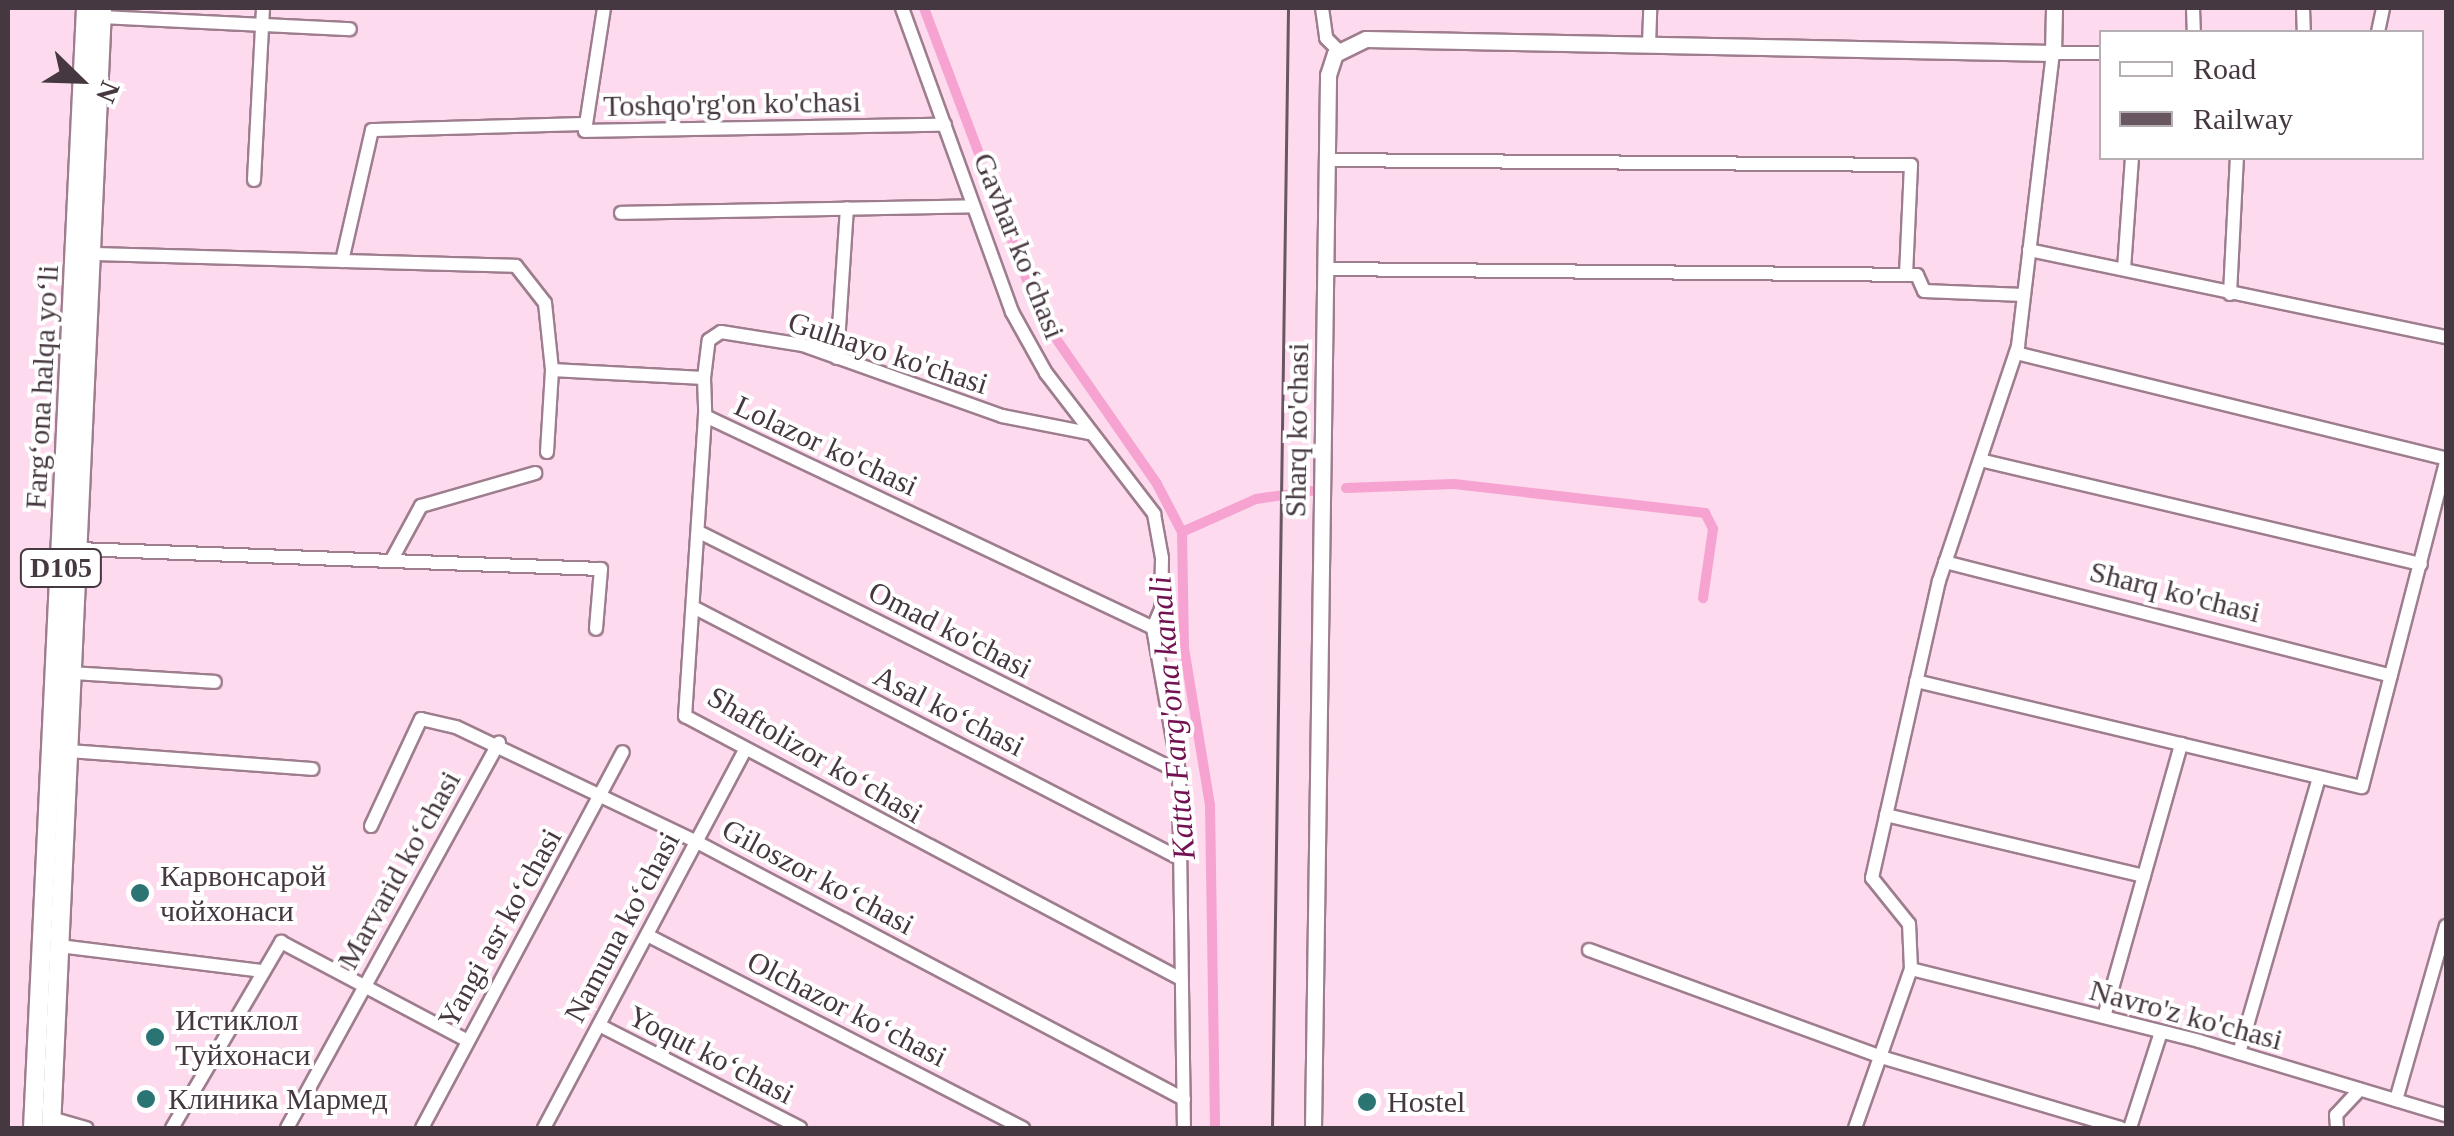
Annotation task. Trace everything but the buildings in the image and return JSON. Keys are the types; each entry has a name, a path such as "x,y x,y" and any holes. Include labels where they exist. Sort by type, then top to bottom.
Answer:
{"highway":[{"name":"Farg‘ona halqa yo‘li","path":"51,1123 72,673 66,628 78,549 92,254 96,11"},
{"name":"Farg‘ona halqa yo‘li","path":"33,1128 66,628 96,11"}],"main road":[{"path":"1338,50 1366,40 2053,52 2054,8"},
{"name":"Sharq ko'chasi","path":"1313,1128 1328,269 1326,160 1328,75 1338,50"}],"street":[{"path":"254,180 263,8"},
{"name":"Toshqo'rg'on ko'chasi","path":"604,8 585,131 945,125"},
{"name":"Gavhar koʻchasi","path":"902,8 1012,312 1089,433 1117,459 1154,514 1162,558 1161,609 1154,628 1180,772 1184,1128"},
{"path":"1322,8 1326,38 1338,50"},
{"path":"1650,8 1650,44"},
{"path":"96,11 350,28"},
{"path":"1856,1128 1911,969 1909,924 1872,878 1946,562 2016,354 2053,52 2099,53"},
{"path":"342,261 372,130 586,124"},
{"path":"1326,160 1911,165 1906,275"},
{"path":"2124,269 2132,160"},
{"path":"2230,294 2237,160"},
{"path":"621,214 972,206"},
{"path":"837,358 847,208"},
{"path":"2029,250 2446,337"},
{"path":"92,254 516,266 545,303 552,370 547,452"},
{"path":"1328,269 1917,275 1924,290 2024,295"},
{"name":"Gulhayo ko'chasi","path":"704,378 709,340 721,332 804,345 1002,416 1089,433"},
{"path":"1916,681 2362,787 2446,460 2016,354"},
{"name":"Lolazor ko'chasi","path":"552,370 704,378 705,416 1154,628"},
{"name":"Shaftolizor koʻchasi","path":"705,416 685,716 1181,980"},
{"path":"1980,460 2421,564"},
{"path":"391,561 421,506 536,473"},
{"name":"Omad ko'chasi","path":"698,532 1180,772"},
{"path":"78,549 601,569 596,629"},
{"name":"Sharq ko'chasi","path":"1946,562 2392,676"},
{"name":"Asal koʻchasi","path":"695,608 1179,858"},
{"path":"72,673 215,682"},
{"name":"Giloszor koʻchasi","path":"371,826 421,719 499,742 1184,1099"},
{"name":"Marvarid koʻchasi","path":"287,1128 499,742"},
{"path":"2104,1018 2181,744"},
{"name":"Namuna koʻchasi","path":"546,1125 745,750"},
{"path":"68,752 312,770"},
{"name":"Yangi asr koʻchasi","path":"422,1128 623,752"},
{"path":"2239,1053 2319,776"},
{"path":"1886,815 2144,876"},
{"path":"2396,1100 2446,926"},
{"name":"Olchazor koʻchasi","path":"647,935 1014,1126"},
{"path":"172,1128 281,942 466,1040"},
{"path":"59,946 263,971"},
{"path":"1590,950 1881,1057 2122,1128"},
{"name":"Navro'z ko'chasi","path":"1911,969 2239,1053 2446,1115"},
{"name":"Yoqut koʻchasi","path":"599,1025 800,1128"},
{"path":"2130,1128 2161,1032"},
{"path":"2337,1128 2336,1115 2360,1089"},
{"path":"51,1123 87,1128"},
{"path":"546,1125 562,1128"}],"waterway":[{"name":"Katta Farg'ona kanali","path":"924,8 1041,317 1157,484 1182,532 1184,648 1210,805 1215,1128"},
{"path":"1346,488 1454,484 1705,513 1713,529 1703,598"},
{"path":"1182,532 1256,499 1311,491"}],"railway":[{"path":"1272,1128 1288,8"}],"place":[{"name":"Карвонсарой чойхонаси","path":"140,893"},
{"name":"Истиклол Туйхонаси","path":"155,1037"},
{"name":"Клиника Мармед","path":"146,1099"},
{"name":"Hostel","path":"1367,1102"}]}
